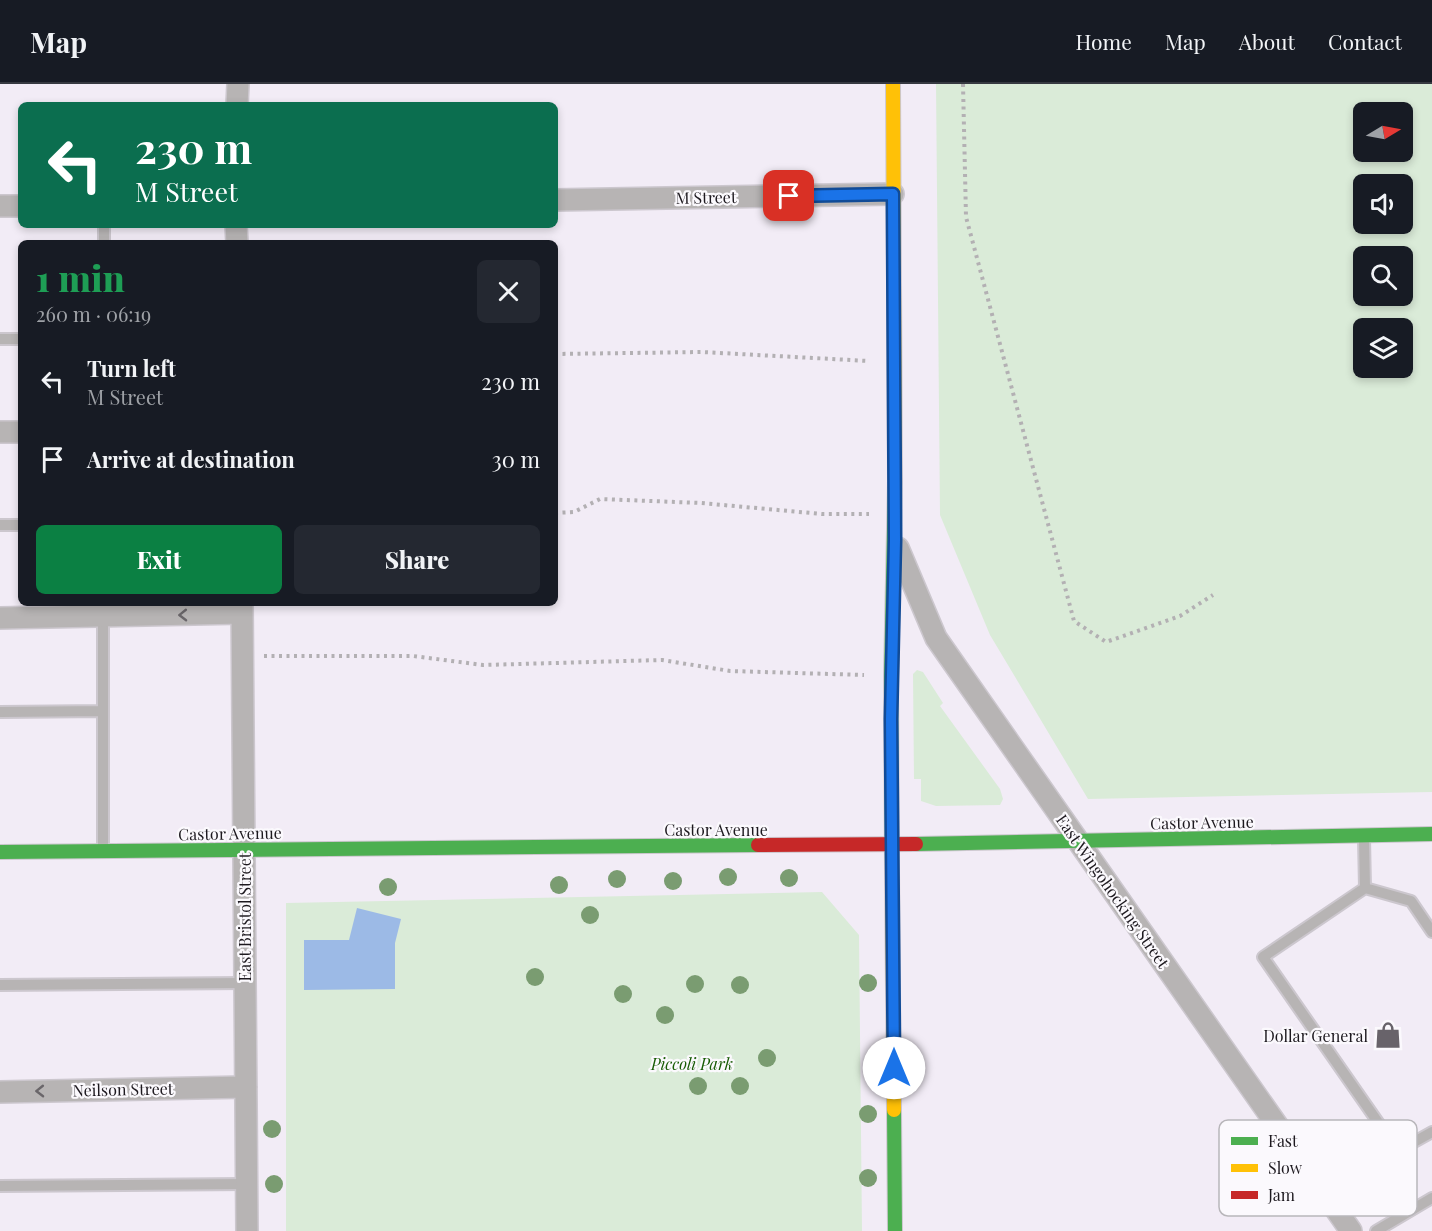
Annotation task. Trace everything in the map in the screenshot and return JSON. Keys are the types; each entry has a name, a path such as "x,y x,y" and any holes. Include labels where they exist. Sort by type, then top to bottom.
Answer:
{"main road":[{"path":"893,84 895,540 891,676 895,1231"},
{"name":"Castor Avenue","path":"0,852 1078,842 1432,834"}],"street":[{"path":"237,102 238,84"},
{"name":"M Street","path":"558,200 893,194"},
{"path":"0,206 18,206"},
{"path":"0,432 18,432"},
{"name":"East Wingohocking Street","path":"895,540 936,638 1273,1120"},
{"path":"0,618 103,610 242,608"},
{"name":"East Bristol Street","path":"242,608 247,1231"},
{"name":"Neilson Street","path":"0,1092 246,1087"},
{"name":"East Wingohocking Street","path":"1340,1216 1351,1231"}],"lane":[{"path":"0,339 18,339"},
{"path":"0,525 18,525"},
{"path":"103,610 103,851"},
{"path":"0,712 103,711"},
{"path":"1364,835 1365,888"},
{"path":"1376,1120 1263,957 1365,888 1411,901 1432,932"},
{"path":"0,985 244,983"},
{"path":"1417,1140 1432,1132"},
{"path":"0,1186 247,1184"},
{"path":"1417,1207 1432,1198"},
{"path":"1376,1231 1401,1216"}],"path":[{"path":"963,84 966,216 1074,621 1106,642 1180,616 1213,595"},
{"path":"558,354 702,352 895,363"},
{"path":"558,513 574,512 600,499 701,503 822,514 894,514"},
{"path":"241,656 413,656 483,665 662,660 730,671 891,676"}],"green space":[{"path":"936,84 1432,84 1432,792 1088,799 990,635 940,515"},
{"path":"917,670 923,672 943,703 940,706 1000,789 1003,799 1000,805 936,806 921,801 921,779 914,779 913,674"},
{"name":"Piccoli Park","path":"822,892 859,935 862,1231 286,1231 286,903"}],"water":[{"path":"357,908 401,919 395,943 395,989 304,990 304,940 349,940"}],"traffic: fast":[{"path":"892,872 891,676 895,481"},
{"path":"916,844 1432,834"},
{"path":"0,852 758,845"},
{"path":"894,1110 895,1231"}],"traffic: slow":[{"path":"893,84 895,481"},
{"path":"892,872 894,1110"}],"traffic: jam":[{"path":"758,845 916,844"}],"place":[{"name":"Dollar General","path":"1388,1035"}],"route":[{"path":"789,196 893,194 895,540 891,719 894,1068"}]}
